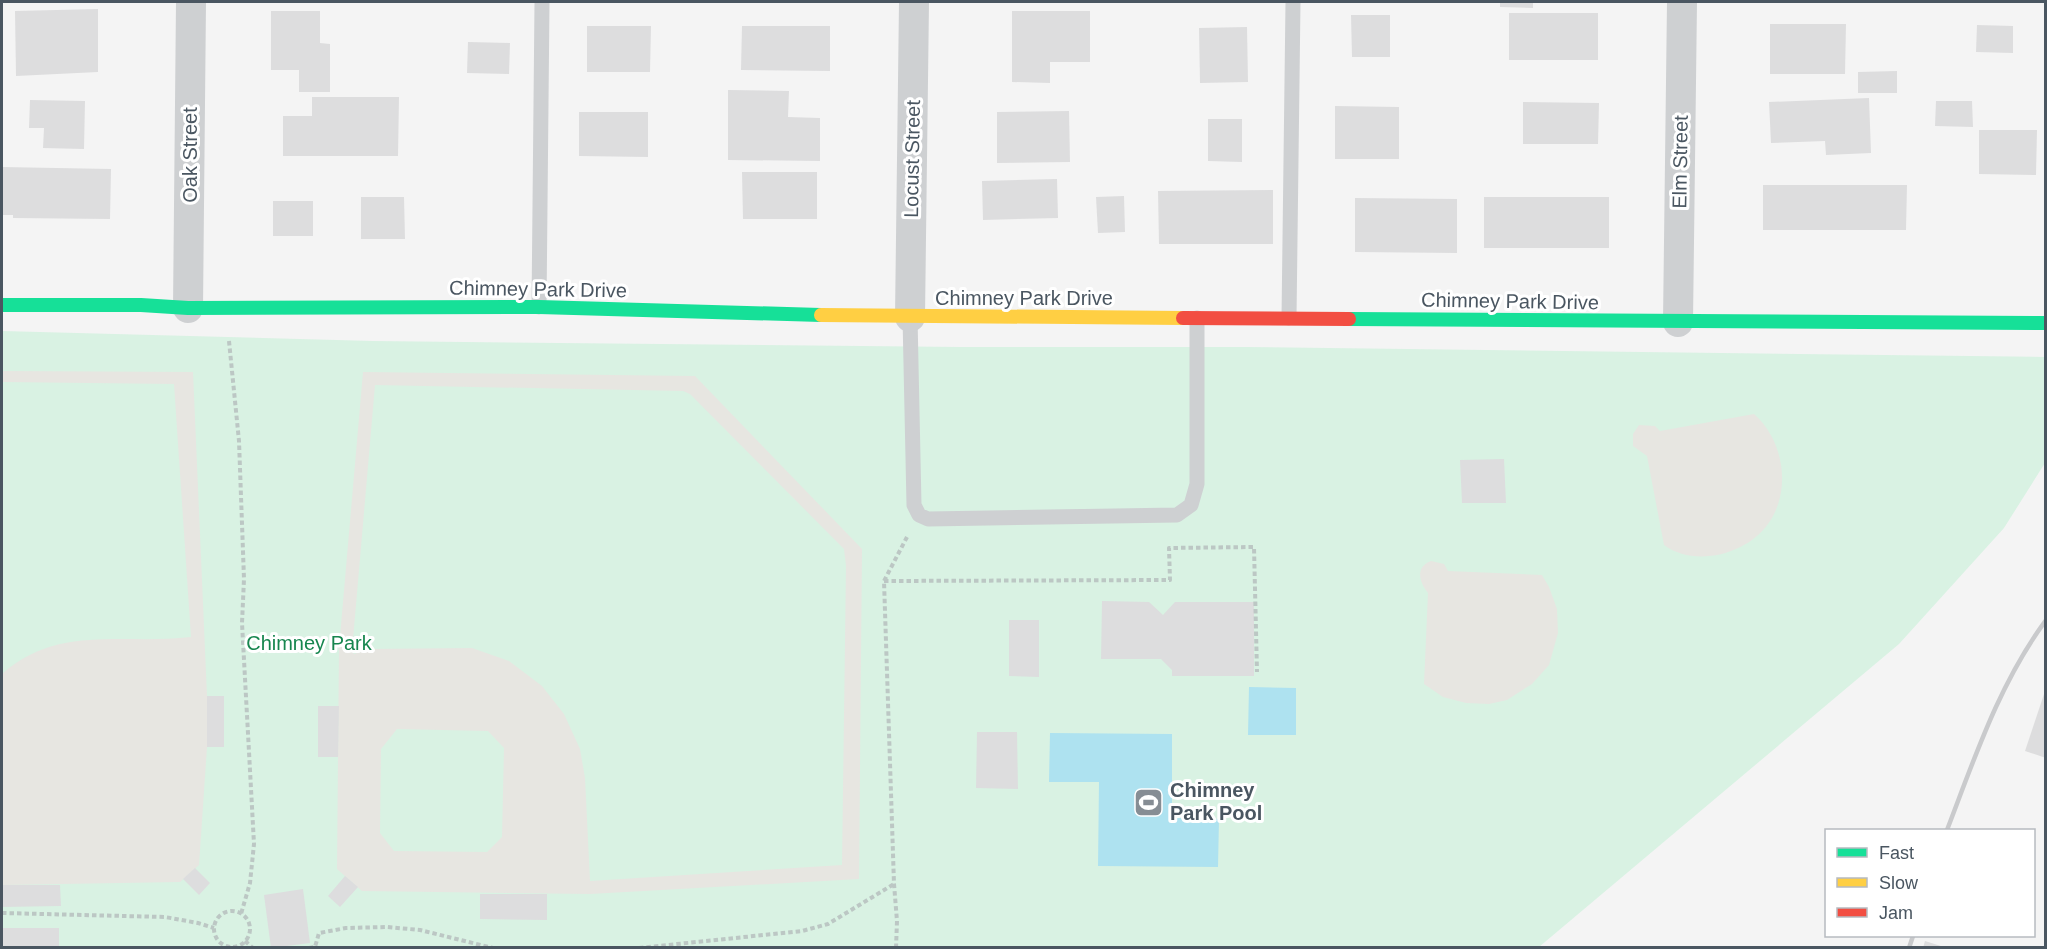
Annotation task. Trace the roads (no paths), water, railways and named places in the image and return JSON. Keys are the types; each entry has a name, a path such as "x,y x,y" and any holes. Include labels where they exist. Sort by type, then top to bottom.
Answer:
{"street":[{"name":"Oak Street","path":"188,308 191,2"},
{"name":"Locust Street","path":"910,316 914,2"},
{"name":"Elm Street","path":"1678,322 1682,2"},
{"name":"Chimney Park Drive","path":"2,305 141,305 188,308 538,307 910,316 2046,323"}],"lane":[{"path":"538,307 542,2"},
{"path":"1288,318 1293,2"},
{"path":"910,316 914,505 919,515 928,519 1177,515 1191,505 1197,484 1197,318"}],"water":[{"path":"1249,687 1296,688 1296,735 1248,735"},
{"path":"1050,733 1172,734 1172,818 1219,819 1218,867 1098,866 1099,782 1049,782"}],"railway":[{"path":"1947,829 2001,695 2029,644 2046,620"},
{"path":"1909,948 1913,937"}],"place":[{"name":"Chimney Park Pool","path":"1149,802"}],"park label":[{"name":"Chimney Park","path":"309,643"}]}
